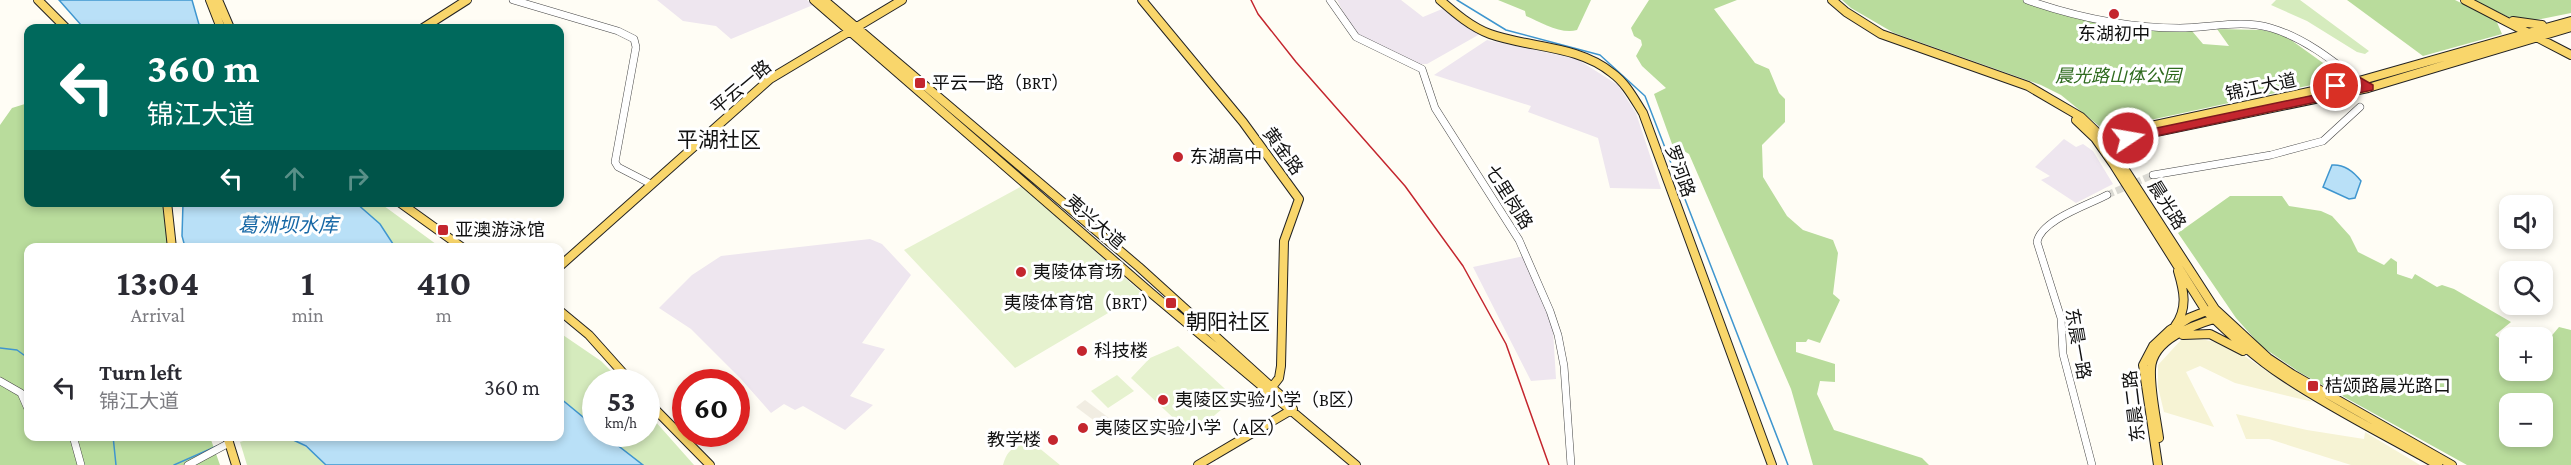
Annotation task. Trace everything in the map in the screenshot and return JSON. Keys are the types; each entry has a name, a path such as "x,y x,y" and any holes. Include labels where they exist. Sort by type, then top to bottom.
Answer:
{"main road":[{"path":"38,0 62,24"},
{"path":"210,0 219,24"},
{"path":"218,0 228,24"},
{"path":"429,24 467,0"},
{"path":"435,24 473,0"},
{"name":"夷兴大道","path":"814,0 851,27 1139,267 1356,465"},
{"name":"夷兴大道","path":"824,0 851,27 1151,293 1365,465"},
{"name":"平云一路","path":"564,257 770,79 897,0"},
{"name":"平云一路","path":"851,27 902,0"},
{"name":"黄金路","path":"1142,0 1243,122 1299,199 1284,241 1281,366 1279,378 1272,387"},
{"name":"罗河路","path":"1440,0 1458,15 1489,33 1577,53 1594,60 1614,74 1634,96 1643,113 1772,465"},
{"name":"晨光路","path":"1829,0 1881,34 2028,86 2072,111 2101,140 2214,314 2268,358 2292,374 2452,465"},
{"path":"2465,0 2568,53"},
{"path":"2493,14 2526,25 2564,27"},
{"path":"2493,14 2511,30 2511,34 2504,40"},
{"name":"锦江大道","path":"2101,140 2368,88 2537,37 2564,27 2571,21"},
{"path":"2564,27 2555,38 2568,53"},
{"name":"锦江大道","path":"2101,140 2359,81 2528,33 2564,27"},
{"path":"2511,45 2534,44 2568,53"},
{"name":"晨光路","path":"2101,140 2174,259 2214,314 2262,362 2438,465"},
{"name":"平云一路","path":"564,262 649,183"},
{"path":"168,207 171,243"},
{"path":"399,207 448,243"},
{"path":"406,207 456,243"},
{"path":"2174,259 2185,300 2182,318 2174,333 2210,334 2262,362"},
{"path":"564,314 594,340 620,369"},
{"name":"东晨二路","path":"2158,465 2143,365 2147,353 2156,341 2214,314"},
{"path":"564,320 614,369"},
{"name":"东晨二路","path":"2162,465 2151,368 2154,356 2174,333"},
{"path":"1198,465 1293,409"},
{"path":"660,413 710,465"},
{"path":"660,420 702,465"},
{"path":"228,441 236,465"}],"street":[{"path":"513,0 618,31 634,39 636,47 615,162 618,167 649,183"},
{"name":"七里岗路","path":"1330,0 1356,37 1422,69 1435,108 1519,240 1558,336 1566,393 1571,465"},
{"path":"2027,0 2086,18 2144,27 2183,28 2240,24 2271,28 2300,41 2368,88"},
{"path":"2153,175 2271,155 2324,141 2360,107"},
{"name":"东晨一路","path":"2092,465 2062,354 2061,318 2038,250 2037,240 2042,231 2107,195"},
{"path":"0,381 21,393 24,402"},
{"path":"74,441 81,465"},
{"path":"188,465 226,441"}],"shaded area":[{"path":"657,0 807,0 813,5 731,39 716,26 683,21"},
{"path":"1337,0 1401,0 1423,17 1442,9 1480,34 1427,64 1417,64 1362,37 1351,27"},
{"path":"1487,40 1577,59 1618,85 1636,113 1661,189 1610,188 1598,138 1528,112 1531,106 1434,75"},
{"path":"2064,139 2076,147 2083,144 2093,151 2113,184 2076,203 2041,180 2050,176 2035,167"},
{"path":"870,239 882,244 911,275 862,343 885,349 850,396 873,405 845,430 803,406 795,410 784,404 771,413 750,389 750,369 731,369 691,329 659,308 692,275 721,256"},
{"path":"1524,256 1547,310 1553,331 1556,379 1531,381 1473,267"},
{"path":"2196,338 2215,342 2237,351 2313,402 2235,383 2200,366 2186,372 2214,427 2164,412 2158,387 2158,365 2181,340"},
{"path":"1085,400 1121,427 1112,434 1076,407"},
{"path":"2236,414 2307,430 2364,439 2365,432 2420,465 2351,465 2269,439 2246,439"}],"green space":[{"path":"1498,0 1591,0 1577,30 1565,31 1526,16 1525,11"},
{"path":"1649,0 1737,0 1714,9 1755,63 1769,69 1779,93 1785,99 1785,122 1762,145 1763,177 1787,216 1803,230 1833,240 1838,253 1833,294 1840,300 1820,343 1808,339 1806,342 1796,342 1796,352 1835,364 1835,382 1820,381 1817,394 1834,430 1922,458 1929,465 1813,465 1791,389 1689,154 1672,144 1654,94 1666,88 1642,66 1636,56 1642,45 1641,40 1634,36 1631,28"},
{"name":"晨光路山体公园","path":"1842,0 2023,0 2069,16 2192,31 2203,44 2229,46 2217,29 2262,30 2291,40 2344,78 2104,130 2061,95 2041,85 1894,33 1851,8"},
{"path":"2276,0 2300,0 2369,51 2365,54 2357,52 2307,21 2271,5"},
{"path":"2347,0 2455,0 2496,20 2502,34 2423,56"},
{"path":"2473,0 2571,0 2571,13 2521,23"},
{"path":"24,104 24,207 165,207 172,243 24,243 24,441 211,441 220,465 0,465 0,125 12,108"},
{"name":"夷陵体育场","path":"1022,186 1142,293 1015,368 904,250"},
{"path":"2230,196 2282,196 2289,206 2321,211 2332,216 2350,236 2358,252 2384,265 2391,258 2397,262 2397,274 2412,279 2415,274 2437,287 2442,285 2454,289 2511,322 2505,327 2499,327 2499,332 2495,335 2499,338 2499,381 2553,381 2553,334 2559,327 2571,330 2571,465 2467,465 2299,372 2261,346 2236,318 2178,233"},
{"path":"361,207 385,207 435,243 392,243 380,224"},
{"path":"564,336 609,369 582,369 582,416 564,401"},
{"path":"1178,346 1235,398 1209,420 1184,428 1131,378 1150,358"},
{"path":"1117,375 1134,391 1108,408 1091,391"},
{"path":"660,427 672,440 672,447 678,447 694,465 643,465 620,447 660,447"},
{"path":"295,441 326,465 247,465 240,442"},
{"path":"1033,443 1060,465 1003,465 1007,454 1014,448"}],"water":[{"path":"59,0 192,0 199,24 80,24"},
{"path":"2332,165 2348,169 2361,181 2355,198 2349,199 2323,187"},
{"name":"葛洲坝水库","path":"183,207 361,207 380,224 392,243 184,243"},
{"path":"564,401 582,416 582,447 620,447 643,465 326,465 306,446 295,441 564,441"}],"waterway":[{"path":"1457,0 1506,30 1600,55 1645,96 1788,465"},
{"path":"0,348 17,350 24,355"},
{"path":"114,441 116,465"},
{"path":"174,465 217,446"}],"tunnel":[{"path":"2107,195 2153,175"}],"railway":[{"path":"1251,0 1258,14 1296,62 1405,186 1463,266 1506,344 1549,465"}],"place":[{"name":"东湖初中","path":"2114,14"},
{"name":"平云一路（BRT）","path":"920,83"},
{"name":"东湖高中","path":"1178,157"},
{"name":"亚澳游泳馆","path":"443,230"},
{"name":"夷陵体育场","path":"1021,272"},
{"name":"夷陵体育馆（BRT）","path":"1171,303"},
{"name":"科技楼","path":"1082,351"},
{"name":"桔颂路晨光路口","path":"2313,386"},
{"name":"夷陵区实验小学（B区）","path":"1163,400"},
{"name":"夷陵区实验小学（A区）","path":"1083,428"},
{"name":"教学楼","path":"1053,440"}],"district":[{"name":"平湖社区","path":"719,140"},
{"name":"朝阳社区","path":"1228,322"}],"route":[{"path":"2128,138 2368,88 2359,81 2336,86"}]}
